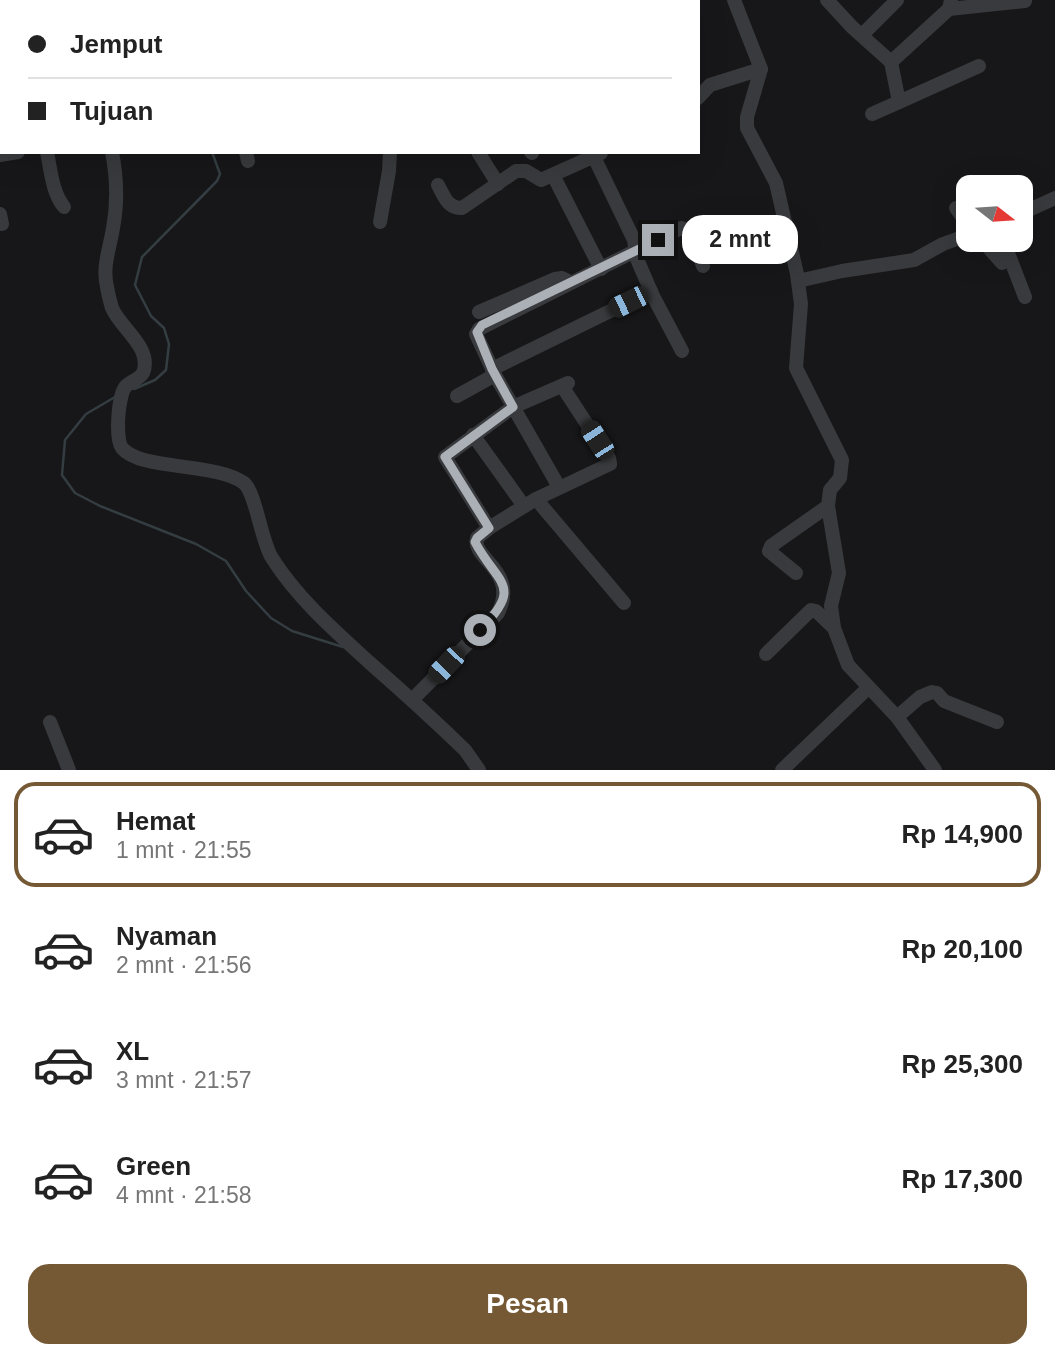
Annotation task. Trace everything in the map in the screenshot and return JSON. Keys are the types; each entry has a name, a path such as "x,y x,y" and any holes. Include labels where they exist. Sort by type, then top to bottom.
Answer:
{"street":[{"path":"734,0 761,69 746,123 749,134 776,183 798,281 801,304 796,368 842,460 840,478 831,490 828,506 839,571 831,606 834,628 847,664 897,717 935,770"},
{"path":"862,35 897,0"},
{"path":"891,62 950,4 1025,1"},
{"path":"835,3 862,35 891,62 899,102"},
{"path":"872,114 979,66"},
{"path":"700,96 710,85 761,69"},
{"path":"47,154 54,188 64,207"},
{"path":"111,154 117,181 117,202 105,277 112,309 139,345 145,359 145,368 140,377 123,392 118,420 121,448 147,461 184,466 223,475 243,483 252,497 270,555 286,578 325,622 412,700 464,750 479,770"},
{"path":"380,222 390,154"},
{"path":"479,154 498,184"},
{"path":"438,185 450,206 455,209 462,208 516,171 526,171 541,180 598,155 634,240 635,251 651,291 682,351"},
{"path":"553,175 601,269"},
{"path":"1033,208 1055,198"},
{"path":"559,487 493,372 476,334 479,329 681,228 692,233 703,266"},
{"path":"798,281 914,260 956,239"},
{"path":"992,252 1002,263"},
{"path":"1008,252 1025,298"},
{"path":"479,312 555,279 562,278 570,282"},
{"path":"457,396 493,372 651,291"},
{"path":"412,700 498,613 503,602 505,593 501,579 475,542 477,538 530,502 610,464 609,458 565,385 513,407 445,457 489,528"},
{"path":"472,435 624,603"},
{"path":"796,573 772,555 769,551 771,546 828,506"},
{"path":"766,654 811,610 816,611 834,628"},
{"path":"782,770 868,688"},
{"path":"897,717 920,697 932,692 947,702 997,722"},
{"path":"50,722 69,770"}],"waterway":[{"path":"134,389 155,380 166,370 169,344 164,328 151,316 135,285 142,257 217,181 220,174 213,154"},
{"path":"115,397 86,414 65,440 62,475 75,493 100,506 196,544 226,561 246,591 271,618 292,631 343,647"}],"route":[{"path":"480,630 498,613 505,593 501,579 475,542 475,539 489,528 445,457 513,407 476,334 482,325 658,240"}]}
